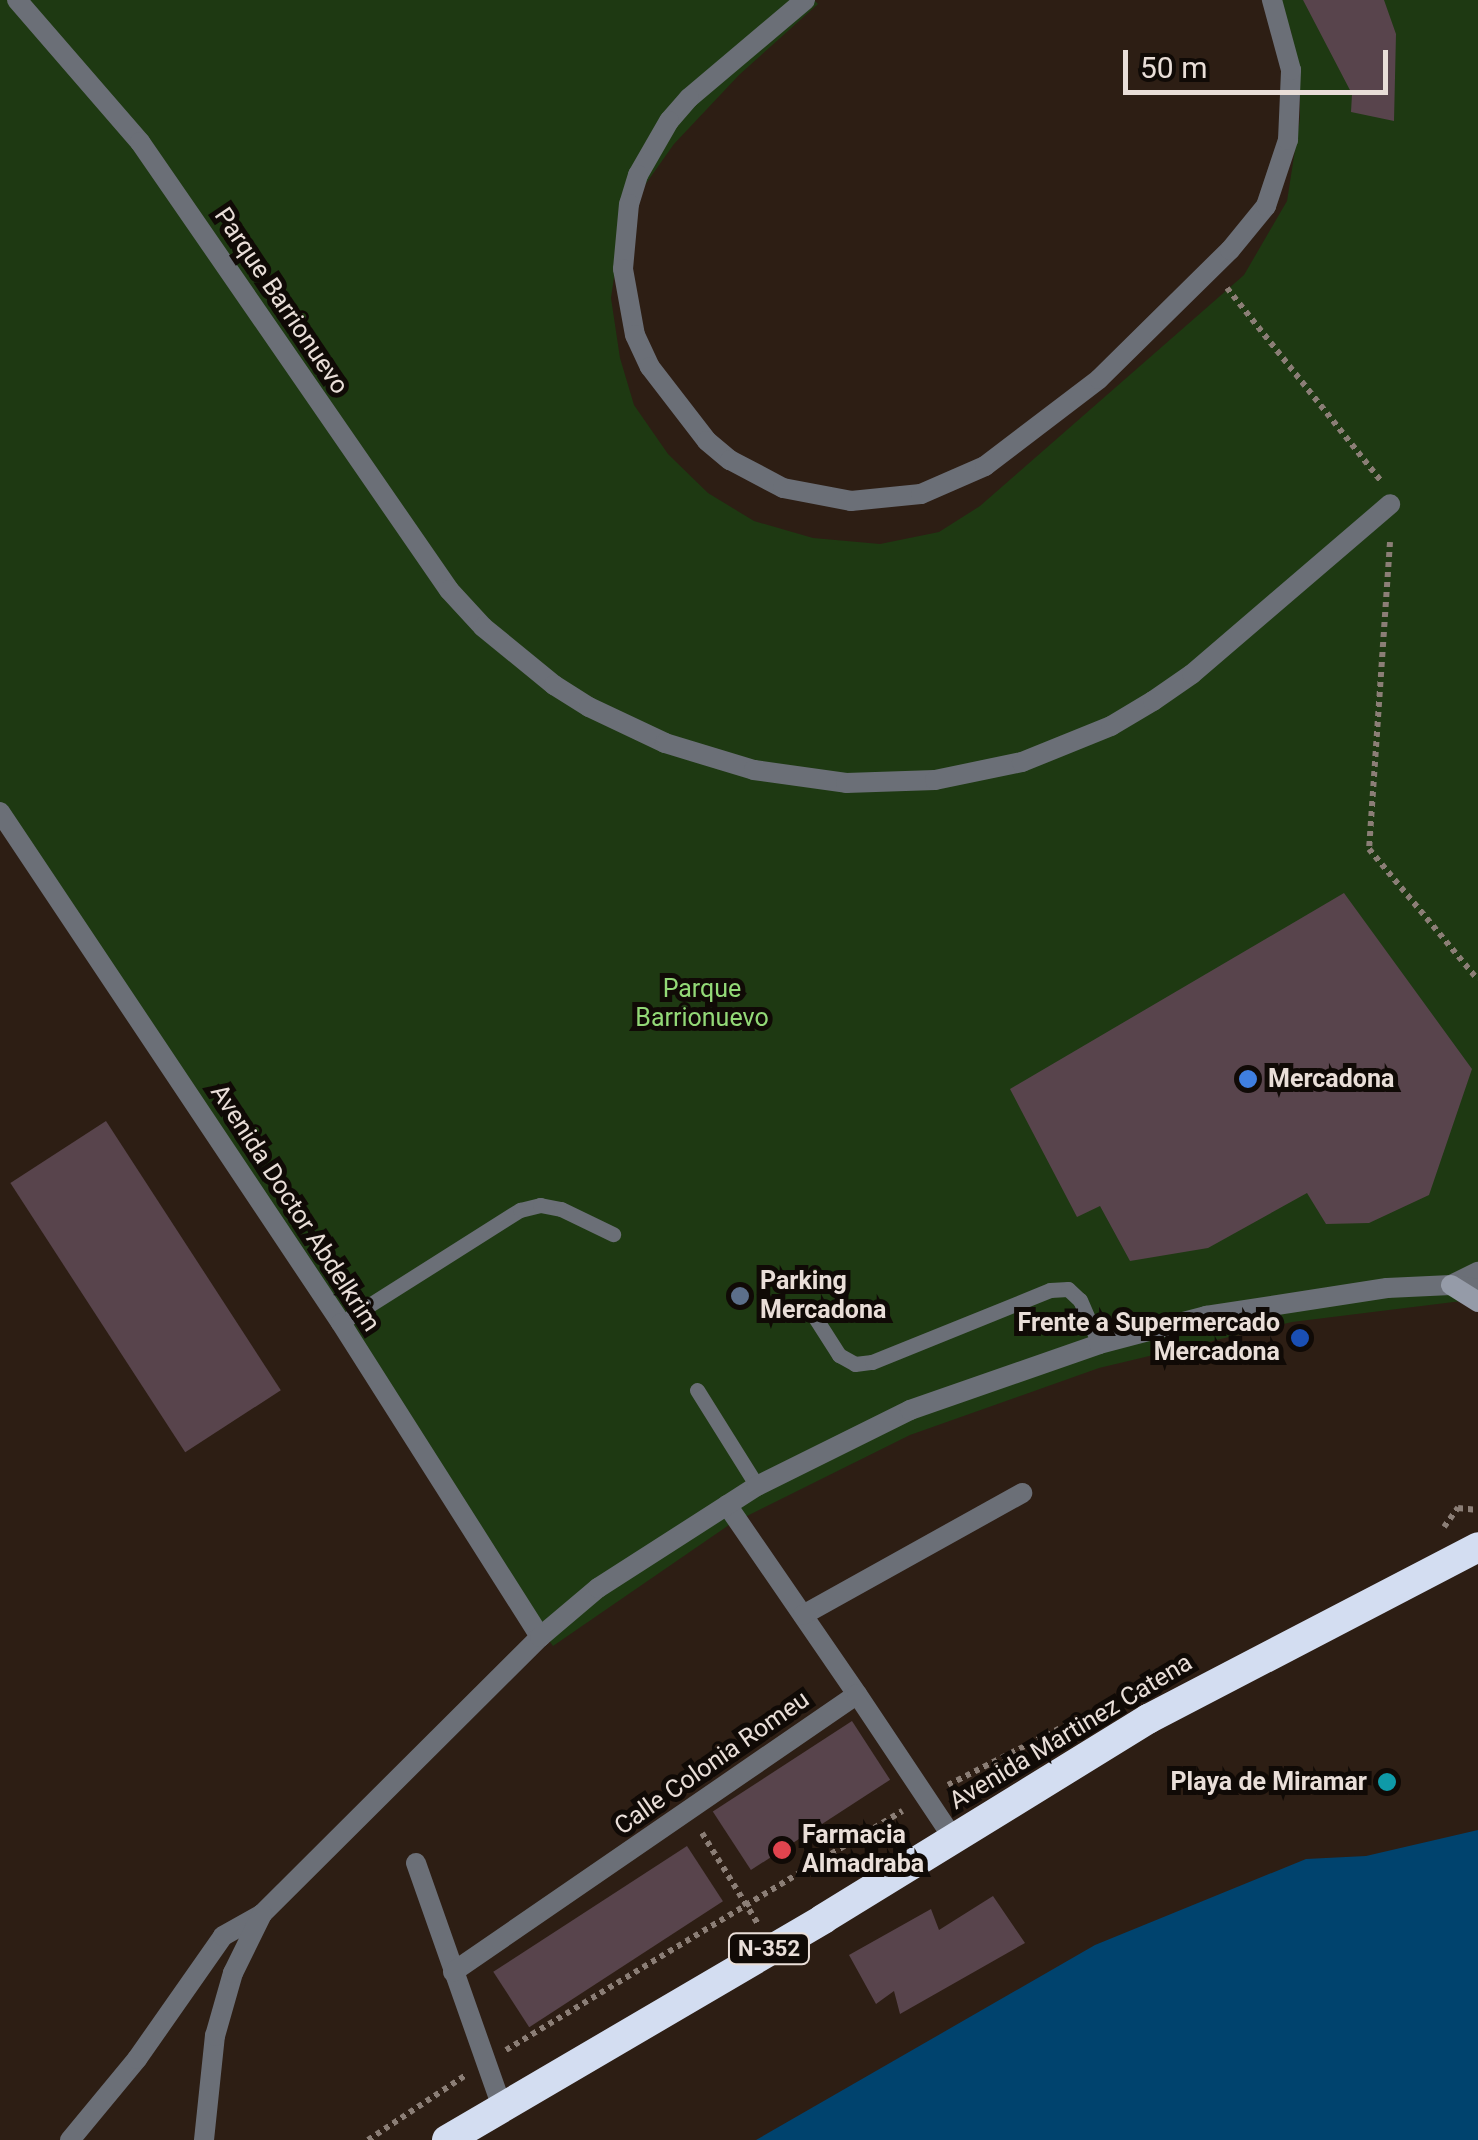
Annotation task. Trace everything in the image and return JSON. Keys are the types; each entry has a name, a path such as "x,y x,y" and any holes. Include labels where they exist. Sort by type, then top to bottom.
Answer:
{"highway":[{"name":"Avenida Martinez Catena","path":"447,2140 1148,1719 1474,1544"}],"main road":[{"path":"1451,1285 1478,1302"}],"street":[{"name":"Parque Barrionuevo","path":"17,0 151,157 449,590 482,626 554,685 590,707 680,748 754,770 846,783 935,780 1022,762 1111,726 1166,692 1390,504"},
{"path":"805,0 668,121 638,175 624,234 626,302 650,367 686,419 730,460 783,488 851,501 886,500 954,482 985,466 1099,379 1212,269 1266,206 1288,140 1291,70 1272,0"},
{"name":"Avenida Doctor Abdelkrim","path":"0,812 341,1323 540,1637"},
{"path":"1451,1285 1478,1272"},
{"path":"70,2140 138,2059 223,1936 262,1914 540,1637 598,1588 757,1486 910,1410 1099,1344 1206,1316 1387,1288 1451,1285 1478,1289"},
{"path":"803,1616 1022,1493"},
{"path":"728,1505 953,1838"},
{"name":"Calle Colonia Romeu","path":"453,1972 857,1694"},
{"path":"416,1863 502,2107"},
{"path":"204,2140 215,2036 233,1974 262,1914"}],"lane":[{"path":"341,1323 520,1210 540,1205 561,1209 613,1234"},
{"path":"816,1319 839,1355 855,1364 872,1362 1050,1290 1068,1289 1080,1300 1099,1344"},
{"path":"697,1390 757,1486"}],"path":[{"path":"1212,269 1382,481 1390,504 1369,849 1478,980"},
{"path":"688,1810 747,1908"}],"green space":[{"name":"Parque Barrionuevo","path":"0,0 814,0 818,4 739,75 674,144 635,199 618,250 611,298 620,358 634,405 668,454 708,493 754,521 813,538 880,544 939,532 980,506 1244,275 1287,201 1300,118 1300,76 1291,31 1277,0 1478,0 1478,1299 1292,1322 1099,1368 910,1435 729,1525 553,1646 463,1522 0,809"}],"water":[{"path":"1478,1830 1478,2140 756,2140 1095,1945 1306,1859 1366,1856"}],"building":[{"path":"1303,0 1384,0 1396,34 1394,121 1351,112 1352,94"},
{"name":"Mercadona","path":"1344,893 1472,1069 1429,1195 1369,1223 1326,1224 1307,1193 1208,1248 1130,1261 1100,1206 1077,1217 1010,1089"},
{"path":"106,1121 281,1390 185,1452 10,1183"},
{"path":"852,1721 890,1780 751,1870 713,1811"},
{"path":"687,1846 723,1901 529,2027 493,1972"},
{"path":"993,1896 1025,1943 900,2014 894,1991 876,2004 849,1955 931,1909 939,1930"}],"place":[{"name":"Mercadona","path":"1248,1079"},
{"name":"Parking Mercadona","path":"740,1296"},
{"name":"Frente a Supermercado Mercadona","path":"1300,1338"},
{"name":"Playa de Miramar","path":"1387,1782"},
{"name":"Farmacia Almadraba","path":"782,1850"}]}
